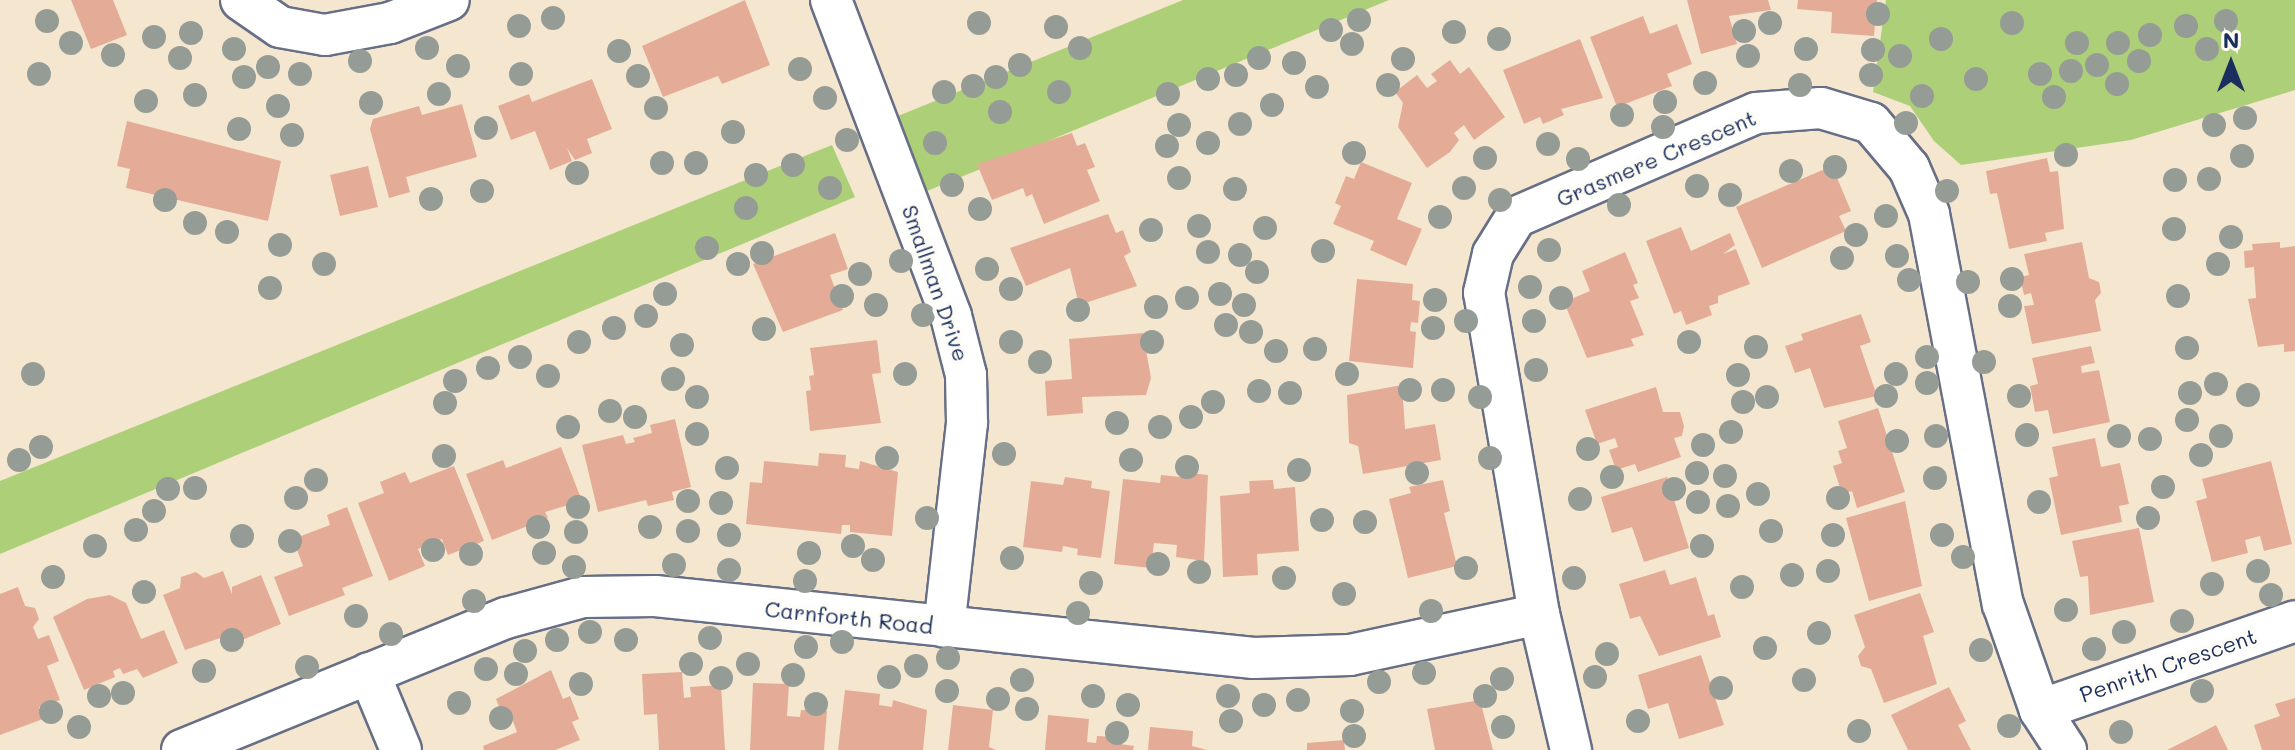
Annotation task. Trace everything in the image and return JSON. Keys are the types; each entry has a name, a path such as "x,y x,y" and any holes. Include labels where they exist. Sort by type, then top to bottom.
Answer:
{"street":[{"path":"241,0 280,27 325,35 390,23 449,0"},
{"name":"Smallman Drive","path":"831,0 951,316 966,375 967,423 944,627"},
{"name":"Grasmere Crescent","path":"1571,750 1539,614 1484,293 1493,254 1516,217 1756,113 1821,108 1871,123 1909,168 1929,214 2003,604 2040,710 2066,750"},
{"name":"Carnforth Road","path":"182,750 506,618 583,597 655,596 1254,658 1350,655 1539,614"},
{"name":"Penrith Crescent","path":"2040,710 2295,621"},
{"path":"369,673 401,750"}],"green space":[{"path":"1183,0 1389,0 927,191 898,116"},
{"path":"1886,0 2295,0 2295,90 2131,140 1961,165 1934,141 1910,106 1873,92"},
{"path":"832,145 855,197 0,554 0,481"}],"building":[{"path":"71,0 113,0 127,35 91,49"},
{"path":"745,0 770,65 722,84 718,76 663,97 642,46"},
{"path":"1687,0 1768,0 1771,10 1729,16 1737,44 1701,54"},
{"path":"1798,0 1877,0 1874,36 1831,33 1832,12 1797,9"},
{"path":"1643,16 1650,34 1677,24 1692,64 1667,74 1672,86 1617,107 1590,37"},
{"path":"1580,39 1603,98 1561,109 1564,115 1543,124 1540,117 1524,124 1503,70"},
{"path":"1450,60 1460,74 1469,67 1505,117 1474,140 1464,125 1454,133 1459,140 1450,152 1427,168 1398,127 1403,103 1395,92 1417,75 1427,88 1437,81 1431,74"},
{"path":"592,79 612,129 587,139 592,153 575,160 567,148 572,161 550,170 535,131 511,140 498,106 529,94 532,102"},
{"path":"462,104 477,157 406,177 410,192 389,198 370,129 373,119 419,106 422,115"},
{"path":"127,121 281,161 268,221 126,188 130,169 117,166"},
{"path":"1072,133 1077,146 1085,143 1095,167 1087,170 1100,201 1044,224 1032,194 1026,197 1023,188 992,200 977,164"},
{"path":"2047,158 2050,172 2058,171 2064,229 2045,233 2047,241 2009,249 1997,193 1990,194 1986,171"},
{"path":"1361,162 1412,183 1397,219 1422,229 1406,266 1370,250 1374,241 1333,224 1341,206 1335,203 1346,176 1354,179"},
{"path":"368,166 378,207 340,216 330,175"},
{"path":"1832,166 1851,211 1839,216 1846,231 1762,268 1736,207"},
{"path":"1108,214 1116,233 1123,230 1131,252 1124,256 1137,286 1079,305 1070,268 1026,286 1010,248"},
{"path":"1681,227 1691,251 1730,233 1735,245 1723,254 1736,249 1750,284 1718,296 1718,303 1709,306 1712,315 1686,325 1681,311 1674,314 1646,241"},
{"path":"835,233 848,269 830,275 843,310 783,332 753,264"},
{"path":"2082,242 2089,278 2099,282 2101,293 2095,300 2101,331 2032,344 2024,306 2034,305 2031,293 2024,295 2020,277 2029,275 2024,254"},
{"path":"2280,242 2280,248 2295,246 2295,351 2284,352 2284,344 2258,347 2248,299 2256,298 2254,267 2245,268 2244,251 2253,250 2252,244"},
{"path":"1625,252 1638,283 1633,285 1639,298 1630,301 1644,335 1631,339 1634,346 1587,358 1564,302 1590,291 1582,271"},
{"path":"1357,279 1413,284 1412,300 1420,301 1418,323 1411,322 1410,331 1416,332 1413,368 1349,361"},
{"path":"1861,314 1871,342 1860,346 1877,396 1824,408 1810,368 1795,373 1785,346 1803,340 1801,334"},
{"path":"1143,333 1151,378 1146,395 1082,397 1083,413 1047,416 1045,381 1072,379 1069,339"},
{"path":"877,340 881,373 872,374 881,423 810,431 806,391 811,390 809,376 814,375 810,348"},
{"path":"2091,346 2095,363 2081,366 2082,373 2099,370 2110,422 2053,434 2048,410 2035,412 2030,386 2038,384 2032,358"},
{"path":"1402,385 1405,429 1435,424 1441,460 1363,474 1358,446 1349,443 1347,395"},
{"path":"1656,387 1663,412 1680,412 1684,426 1682,436 1674,438 1681,457 1638,472 1635,464 1616,470 1609,450 1618,447 1615,438 1597,444 1585,410"},
{"path":"1878,408 1905,492 1857,508 1852,491 1842,494 1833,466 1842,463 1838,451 1847,448 1838,421"},
{"path":"675,419 691,487 672,492 674,500 648,506 646,500 598,512 582,445 623,435 626,444 635,442 633,438 652,433 650,425"},
{"path":"2095,438 2101,467 2120,463 2129,504 2119,506 2122,522 2061,535 2049,478 2058,476 2052,447"},
{"path":"561,447 582,501 545,512 548,518 492,540 466,474 503,460 506,468"},
{"path":"819,453 846,455 845,467 859,469 860,461 898,472 892,536 850,532 850,525 842,525 841,534 746,524 750,482 762,483 764,461 818,466"},
{"path":"2271,461 2292,544 2264,551 2260,536 2245,540 2248,553 2212,562 2196,501 2207,498 2202,479"},
{"path":"454,466 484,541 448,555 442,539 418,549 425,566 389,581 358,503 384,493 380,482 405,472 410,483"},
{"path":"1181,472 1208,475 1204,561 1176,557 1177,545 1154,543 1151,568 1114,564 1123,479 1160,483 1161,475 1181,477"},
{"path":"1065,477 1092,481 1091,488 1110,491 1101,558 1077,555 1078,549 1063,546 1062,552 1023,547 1031,481 1063,485"},
{"path":"1667,477 1689,548 1644,562 1632,527 1612,533 1601,497"},
{"path":"1273,480 1274,489 1295,487 1299,551 1257,554 1258,575 1223,577 1220,496 1250,493 1249,481"},
{"path":"1443,480 1450,511 1444,513 1457,566 1408,578 1389,499 1411,493 1409,487"},
{"path":"1905,501 1922,586 1869,601 1846,518"},
{"path":"347,507 373,576 342,588 345,595 289,616 274,577 303,566 293,539 330,525 327,515"},
{"path":"2139,528 2154,602 2090,615 2088,576 2080,577 2072,541"},
{"path":"1665,570 1670,585 1696,577 1708,616 1714,614 1721,637 1659,656 1640,616 1630,619 1619,584"},
{"path":"223,571 232,594 232,587 261,575 281,624 242,640 238,632 185,650 163,595 180,588 181,577 196,572 204,578"},
{"path":"18,587 25,606 35,608 39,619 33,627 38,639 49,635 59,661 47,666 60,700 39,707 43,719 0,735 0,594"},
{"path":"1920,593 1934,632 1923,636 1937,684 1884,703 1871,669 1861,666 1858,656 1865,647 1854,615"},
{"path":"110,595 126,603 141,639 164,630 178,663 143,678 137,669 123,674 120,668 113,671 115,677 84,690 53,617 87,599"},
{"path":"1701,655 1724,725 1679,739 1668,703 1648,709 1638,675"},
{"path":"551,670 563,699 570,696 579,719 572,722 580,740 555,750 484,750 483,746 517,732 513,721 506,724 496,699"},
{"path":"682,672 684,698 691,697 690,687 721,685 725,750 659,750 657,714 644,715 642,674"},
{"path":"753,683 789,684 787,716 800,717 801,710 827,711 824,750 750,750"},
{"path":"1949,687 1966,721 1958,725 1971,750 1908,750 1891,715"},
{"path":"845,690 880,694 879,705 892,707 893,700 927,710 923,750 838,750"},
{"path":"2295,698 2295,750 2262,750 2254,725 2280,716 2275,704"},
{"path":"1480,700 1493,750 1435,750 1427,709"},
{"path":"953,705 993,710 989,747 996,750 948,750"},
{"path":"1048,715 1089,719 1087,742 1096,743 1097,736 1114,737 1114,743 1134,746 1133,750 1045,750"},
{"path":"2216,725 2228,750 2167,750 2197,735"},
{"path":"1150,727 1193,731 1192,746 1207,750 1148,750"},
{"path":"1344,740 1345,750 1307,750 1307,743"}]}
